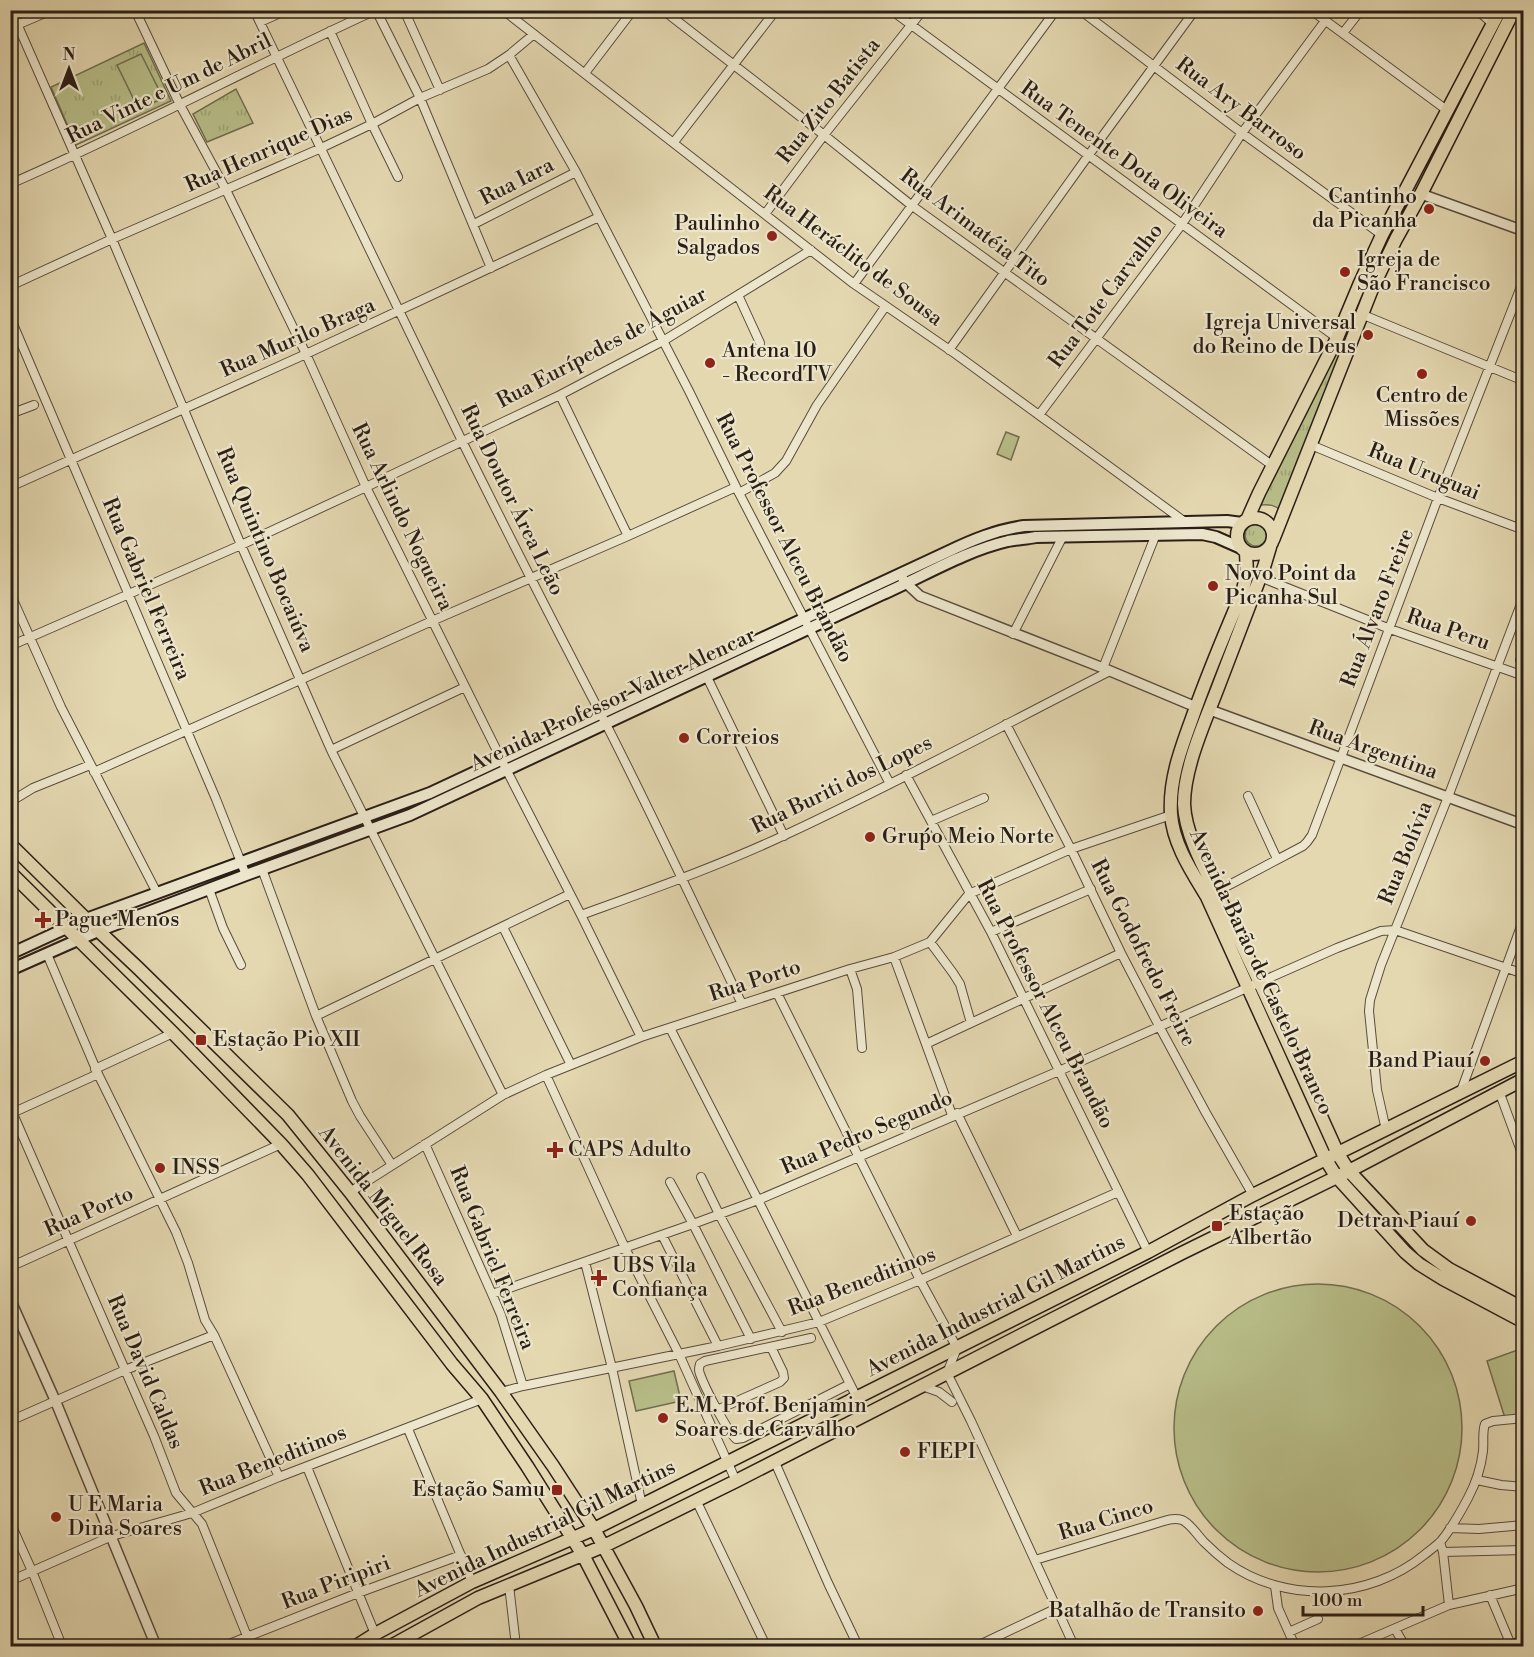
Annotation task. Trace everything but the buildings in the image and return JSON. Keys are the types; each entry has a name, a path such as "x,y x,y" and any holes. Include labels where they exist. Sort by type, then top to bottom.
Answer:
{"main road":[{"path":"1245,521 1258,518 1264,520 1272,528 1271,543 1261,554 1256,555 1243,550 1237,537 1239,527 1245,521 1274,466 1337,338 1383,235 1500,10"},
{"name":"Avenida Barão de Castelo Branco","path":"1212,894 1207,872 1187,823 1184,805 1190,767 1271,543 1361,314 1396,239 1514,10"},
{"name":"Avenida Professor Valter Alencar","path":"10,954 86,920 430,793 805,618 903,579 970,541 1008,528 1024,526 1245,521"},
{"name":"Avenida Professor Valter Alencar","path":"903,579 1009,541 1063,536 1202,534 1216,537 1243,550"},
{"name":"Avenida Barão de Castelo Branco","path":"1243,550 1247,574 1242,593 1196,707 1176,765 1171,815 1174,832 1184,857 1212,894 1338,1154 1349,1171 1423,1250 1449,1269 1524,1309"},
{"name":"Avenida Professor Valter Alencar","path":"10,970 99,931 410,815 810,629 881,589"},
{"name":"Avenida Miguel Rosa","path":"10,844 288,1115 350,1192 501,1392 553,1466 604,1546 655,1647"},
{"name":"Avenida Miguel Rosa","path":"10,872 80,939 308,1174 445,1355 482,1399 573,1539 630,1647"},
{"name":"Avenida Barão de Castelo Branco","path":"1254,984 1326,1160 1336,1176 1419,1264 1524,1322"},
{"name":"Avenida Industrial Gil Martins","path":"356,1647 375,1634 472,1582 594,1529 1148,1252 1253,1196 1524,1060"},
{"name":"Avenida Industrial Gil Martins","path":"391,1647 478,1598 583,1556 736,1481 1349,1171 1524,1079"}],"street":[{"name":"Rua Quintino Bocaiúva","path":"11,10 14,26 112,238 241,545 331,750 503,1095"},
{"path":"14,26 52,10"},
{"name":"Rua Arlindo Nogueira","path":"135,10 180,105 226,190 306,354 366,488 641,1037"},
{"name":"Rua Doutor Área Leão","path":"254,10 462,442 606,725 742,1004"},
{"path":"260,22 287,10"},
{"path":"376,10 420,98 491,268"},
{"name":"Rua Vinte e Um de Abril","path":"10,183 75,155 376,10"},
{"path":"404,10 440,90"},
{"name":"Rua Heráclito de Sousa","path":"503,10 854,284 949,350 1186,523"},
{"path":"585,73 633,10"},
{"name":"Rua Arimatéia Tito","path":"663,10 911,205 1274,466"},
{"path":"674,142 776,10"},
{"name":"Rua Tenente Dota Oliveira","path":"891,10 1337,338"},
{"name":"Rua Zito Batista","path":"765,214 923,10"},
{"path":"854,284 1056,10"},
{"name":"Rua Ary Barroso","path":"1080,10 1242,134 1383,235"},
{"path":"949,350 1195,10"},
{"path":"1311,10 1448,111"},
{"path":"1343,33 1360,10"},
{"path":"1476,10 1493,24"},
{"name":"Rua Tote Carvalho","path":"1039,415 1182,224 1242,134 1325,21"},
{"path":"330,31 398,177"},
{"name":"Rua Henrique Dias","path":"10,286 112,238 319,149 420,98 488,69 534,34"},
{"name":"Rua Professor Alceu Brandão","path":"509,55 576,172 890,784"},
{"name":"Rua Iara","path":"474,224 576,172"},
{"path":"1421,194 1524,231"},
{"name":"Rua Murilo Braga","path":"10,487 399,312 599,218"},
{"name":"Rua Eurípedes de Aguiar","path":"10,646 366,488 560,395 663,341 811,250"},
{"name":"Rua Álvaro Freire","path":"1212,894 1303,846 1311,837 1438,498 1524,279"},
{"path":"738,295 760,343"},
{"path":"10,802 33,788 187,731 530,578 766,479 786,461 817,405 885,307"},
{"path":"1361,314 1524,381"},
{"name":"Rua Gabriel Ferreira","path":"10,317 246,875"},
{"path":"560,395 628,536"},
{"path":"10,414 34,405"},
{"name":"Rua Uruguai","path":"1311,445 1438,498 1524,530"},
{"path":"1107,670 1156,534"},
{"path":"1013,633 1063,536"},
{"name":"Rua Peru","path":"1260,577 1390,629 1524,676"},
{"path":"903,579 920,596 1196,707"},
{"path":"10,593 61,707 157,893"},
{"name":"Rua Bolívia","path":"1386,1130 1377,1090 1369,1011 1370,1000 1376,979 1524,596"},
{"name":"Rua Buriti dos Lopes","path":"581,915 784,836 890,784 1107,670"},
{"path":"707,677 784,836"},
{"path":"331,750 465,687"},
{"name":"Rua Argentina","path":"1210,710 1524,825"},
{"name":"Rua Godofredo Freire","path":"1006,724 1159,1026 1253,1196"},
{"name":"Rua Professor Alceu Brandão","path":"906,775 991,932 1148,1252"},
{"path":"1248,796 1277,859"},
{"path":"931,821 984,798"},
{"name":"Rua Porto","path":"350,1192 503,1095 546,1075 641,1037 850,969 894,957 930,942 969,894 1071,849 1171,815"},
{"path":"262,869 316,1016 352,1101 392,1165"},
{"path":"209,889 223,928 241,965"},
{"path":"991,932 1090,889"},
{"path":"316,1016 570,894"},
{"path":"1461,1091 1524,918"},
{"path":"502,927 571,1065"},
{"path":"1395,930 1524,974"},
{"name":"Rua Pedro Segundo","path":"492,1294 758,1200 1059,1071 1353,941 1381,931 1395,930"},
{"path":"930,942 960,984 971,1023"},
{"path":"926,1044 1121,953"},
{"path":"47,954 97,1071 176,1232 205,1320 279,1477"},
{"path":"894,957 955,1114 1017,1236"},
{"path":"850,969 857,989 862,1048"},
{"path":"777,993 920,1280 957,1348 947,1373 1074,1647"},
{"path":"670,1028 857,1398"},
{"path":"11,1111 172,1033"},
{"path":"546,1075 625,1248 679,1354 736,1481"},
{"path":"1499,1091 1524,1159"},
{"name":"Rua David Caldas","path":"11,1111 154,1436 176,1493 202,1524 251,1647"},
{"name":"Rua Porto","path":"10,1267 281,1144"},
{"name":"Rua Gabriel Ferreira","path":"425,1144 501,1315 523,1386"},
{"path":"701,1177 782,1332"},
{"path":"670,1182 751,1339"},
{"name":"Rua Beneditinos","path":"501,1392 751,1339 819,1322 1118,1192"},
{"path":"662,1235 718,1346"},
{"path":"585,1262 612,1368 642,1505"},
{"path":"10,1299 56,1400 156,1647"},
{"path":"10,1421 125,1370 214,1335"},
{"path":"811,1338 700,1364 700,1373 717,1410 736,1439 743,1438 850,1384"},
{"path":"717,1410 780,1382 784,1378 771,1347"},
{"path":"922,1386 939,1392 952,1402"},
{"name":"Rua Beneditinos","path":"10,1581 112,1536 192,1513 482,1399"},
{"name":"Rua Cinco","path":"1035,1560 1176,1519 1185,1521 1207,1545 1230,1564 1252,1577 1275,1586 1292,1590 1325,1592 1370,1584 1409,1567 1440,1542 1461,1512 1477,1480 1483,1450 1484,1425 1493,1421 1524,1418"},
{"path":"408,1429 472,1582"},
{"path":"774,1460 858,1647"},
{"path":"307,1467 375,1634"},
{"path":"1477,1480 1524,1487"},
{"path":"696,1500 766,1647"},
{"path":"10,1522 62,1647"},
{"path":"1450,1528 1479,1529 1524,1525"},
{"path":"1440,1542 1449,1605"},
{"path":"1443,1552 1524,1550"},
{"name":"Rua Piripiri","path":"224,1647 358,1593 461,1555"},
{"path":"509,1585 516,1647"},
{"path":"1275,1586 1278,1608 1295,1647"},
{"path":"1354,1647 1449,1605 1524,1588"},
{"path":"1490,1595 1508,1646 1524,1640"},
{"path":"977,1647 1057,1608"},
{"path":"1288,1632 1318,1619"},
{"path":"1395,1629 1405,1647"},
{"path":"1478,1647 1487,1647"}],"green space":[{"path":"144,43 171,101 76,145 51,87"},
{"path":"141,54 163,98 139,110 117,65"},
{"path":"236,89 253,123 207,142 193,114"},
{"path":"1351,332 1282,511 1272,505 1260,505 1342,341"},
{"path":"1006,432 1019,437 1011,460 997,454"},
{"path":"1256,524 1264,527 1267,535 1264,543 1256,546 1248,543 1245,535 1248,527"},
{"path":"1318,1284 1346,1287 1373,1295 1398,1308 1420,1326 1438,1348 1451,1373 1459,1400 1462,1428 1459,1456 1451,1483 1438,1508 1420,1530 1398,1548 1373,1561 1346,1569 1318,1572 1290,1569 1263,1561 1238,1548 1216,1530 1198,1508 1185,1483 1177,1456 1174,1428 1177,1400 1185,1373 1198,1348 1216,1326 1238,1308 1263,1295 1290,1287"},
{"path":"1523,1348 1523,1413 1505,1418 1487,1361"},
{"path":"674,1371 681,1401 636,1411 629,1381"}],"place":[{"name":"Cantinho da Picanha","path":"1429,209"},
{"name":"Paulinho Salgados","path":"772,236"},
{"name":"Igreja de São Francisco","path":"1345,272"},
{"name":"Igreja Universal do Reino de Deus","path":"1368,335"},
{"name":"Antena 10 - RecordTV","path":"710,363"},
{"name":"Centro de Missões","path":"1422,374"},
{"name":"Novo Point da Picanha Sul","path":"1213,586"},
{"name":"Correios","path":"684,738"},
{"name":"Gruṕo Meio Norte","path":"870,837"},
{"name":"Pague Menos","path":"43,920"},
{"name":"Estação Pio XII","path":"201,1040"},
{"name":"Band Piauí","path":"1485,1061"},
{"name":"CAPS Adulto","path":"555,1150"},
{"name":"INSS","path":"160,1168"},
{"name":"Detran Piauí","path":"1471,1221"},
{"name":"Estação Albertão","path":"1217,1226"},
{"name":"UBS Vila Confiança","path":"599,1278"},
{"name":"E.M. Prof. Benjamin Soares de Carvalho","path":"663,1418"},
{"name":"FIEPI","path":"905,1452"},
{"name":"Estação Samu","path":"557,1490"},
{"name":"U E Maria Dina Soares","path":"56,1517"},
{"name":"Batalhão de Transito","path":"1258,1611"}]}
